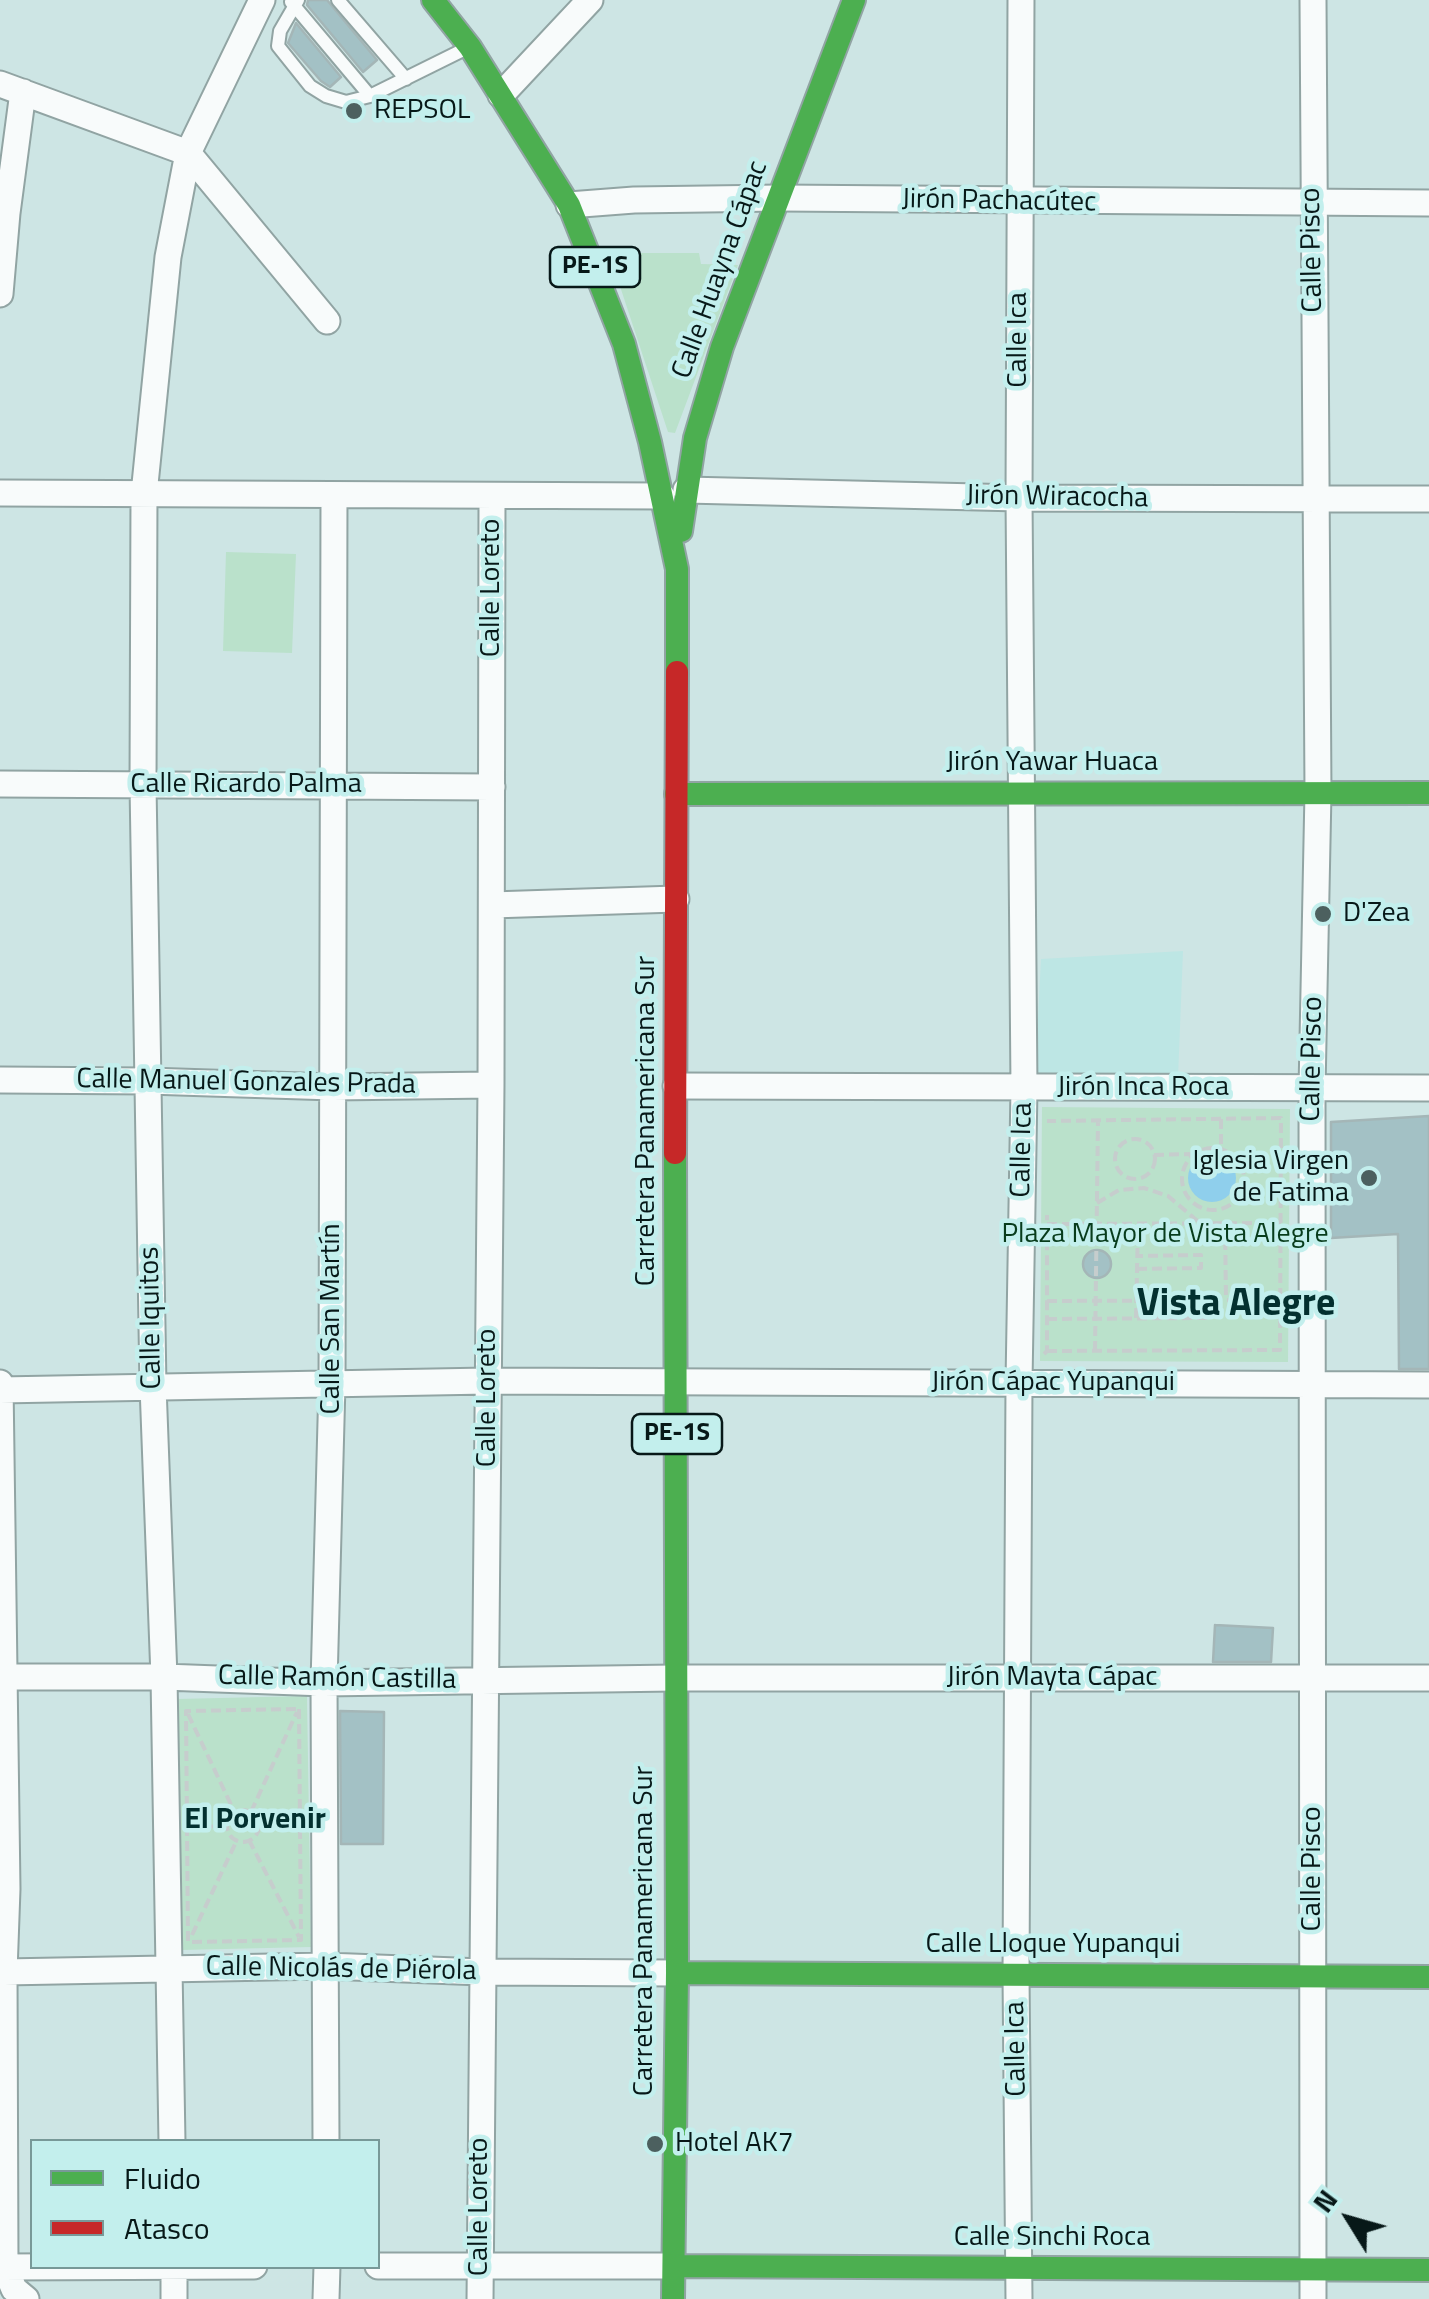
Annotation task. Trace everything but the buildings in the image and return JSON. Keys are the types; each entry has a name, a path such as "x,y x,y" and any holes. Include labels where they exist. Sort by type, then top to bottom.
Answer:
{"main road":[{"name":"PE-1S","path":"433,0 502,95 569,205 624,344 674,493"},
{"name":"Calle Huayna Cápac","path":"677,569 674,493 710,383 854,0"},
{"name":"Carretera Panamericana Sur","path":"674,2299 677,569"},
{"name":"Jirón Yawar Huaca","path":"676,794 1429,793"},
{"name":"Calle Lloque Yupanqui","path":"677,1973 1429,1977"},
{"name":"Calle Sinchi Roca","path":"674,2266 1429,2270"}],"street":[{"path":"502,95 590,0"},
{"name":"Calle Ica","path":"1019,2299 1016,1976 1024,1088 1019,498 1021,0"},
{"name":"Calle Pisco","path":"1313,0 1318,792 1311,1386 1313,2299"},
{"name":"Calle Iquitos","path":"172,2139 142,785 144,494 168,256 188,153 256,11"},
{"path":"0,294 9,195 12,88 188,153 327,321"},
{"name":"Jirón Pachacútec","path":"569,205 779,198 1429,203"},
{"name":"Jirón Wiracocha","path":"0,493 1429,499"},
{"name":"Calle San Martín","path":"326,2139 324,1683 332,1384 334,496"},
{"name":"Calle Loreto","path":"480,2299 492,1084 492,496"},
{"name":"Calle Ricardo Palma","path":"0,784 492,787"},
{"path":"492,905 676,898"},
{"name":"Calle Manuel Gonzales Prada","path":"0,1080 148,1080 332,1087 492,1084"},
{"name":"Jirón Inca Roca","path":"676,1086 1429,1088"},
{"name":"Jirón Cápac Yupanqui","path":"0,1390 487,1381 1429,1385"},
{"path":"0,1383 8,1889 2,2267 14,2289 26,2299"},
{"name":"Calle Ramón Castilla","path":"2,1677 164,1676 324,1683 674,1678"},
{"name":"Jirón Mayta Cápac","path":"674,1678 1429,1678"},
{"name":"Calle Nicolás de Piérola","path":"4,1972 326,1966 677,1973"},
{"path":"380,2266 674,2266"},
{"path":"2,2267 30,2267"},
{"path":"174,2269 174,2299"},
{"path":"326,2299 327,2269"}],"lane":[{"path":"338,0 406,79"},
{"path":"278,46 280,30 294,2 370,96"},
{"path":"256,11 310,86 346,102 370,96 470,47"}],"path":[{"path":"1047,1137 1047,1119 1281,1118 1280,1350 1047,1351 1047,1206"},
{"path":"1095,1350 1098,1119"},
{"path":"1221,1119 1221,1148"},
{"path":"1127,1140 1142,1140 1149,1144 1154,1166 1142,1178 1130,1178 1116,1167 1116,1151 1127,1140"},
{"path":"1154,1155 1193,1154 1202,1149 1221,1148 1238,1158 1245,1177 1240,1196 1233,1204 1215,1210 1196,1206 1188,1199 1182,1171 1193,1154"},
{"path":"1130,1178 1131,1188"},
{"path":"1097,1203 1119,1190 1156,1191 1201,1224"},
{"path":"1181,1206 1188,1199"},
{"path":"1214,1224 1215,1210"},
{"path":"1047,1224 1281,1224"},
{"path":"1136,1318 1138,1224"},
{"path":"1226,1224 1226,1300"},
{"path":"1137,1256 1201,1255 1201,1268 1137,1269"},
{"path":"1047,1319 1211,1318 1211,1300"},
{"path":"1047,1301 1281,1300"},
{"path":"164,1676 186,1711 235,1813"},
{"path":"186,1711 299,1709"},
{"path":"251,1812 299,1709"},
{"path":"299,1709 301,1940"},
{"path":"186,1711 188,1942"},
{"path":"244,1808 259,1817 259,1834 243,1844 228,1835 228,1817 235,1813 244,1808"},
{"path":"259,1826 300,1824"},
{"path":"187,1827 228,1826"},
{"path":"188,1942 237,1840"},
{"path":"249,1840 301,1940"},
{"path":"188,1942 301,1940"}],"shaded area":[{"path":"1183,951 1178,1078 1035,1077 1041,959"}],"green space":[{"path":"622,253 699,253 701,264 738,265 675,433 668,432 613,265"},
{"path":"226,552 296,554 292,653 223,651"},
{"name":"Plaza Mayor de Vista Alegre","path":"1042,1107 1290,1109 1288,1362 1040,1361"},
{"path":"307,1696 311,1947 181,1950 177,1699"}],"water":[{"path":"1212,1154 1229,1161 1236,1178 1229,1195 1212,1202 1195,1195 1188,1178 1195,1161"}],"traffic: fast":[{"path":"433,0 470,47 569,205 624,344 677,569 677,672"},
{"path":"681,531 695,438 722,347 854,0"},
{"path":"676,794 1429,793"},
{"path":"673,2299 677,1973 675,1153"},
{"path":"677,1973 1429,1977"},
{"path":"674,2266 1429,2270"}],"traffic: jam":[{"path":"675,1153 677,672"}],"place":[{"name":"REPSOL","path":"354,111"},
{"name":"D'Zea","path":"1323,914"},
{"name":"Iglesia Virgen de Fatima","path":"1369,1178"},
{"name":"Hotel AK7","path":"655,2144"}],"district":[{"name":"Vista Alegre","path":"1236,1306"},
{"name":"El Porvenir","path":"255,1821"}]}
